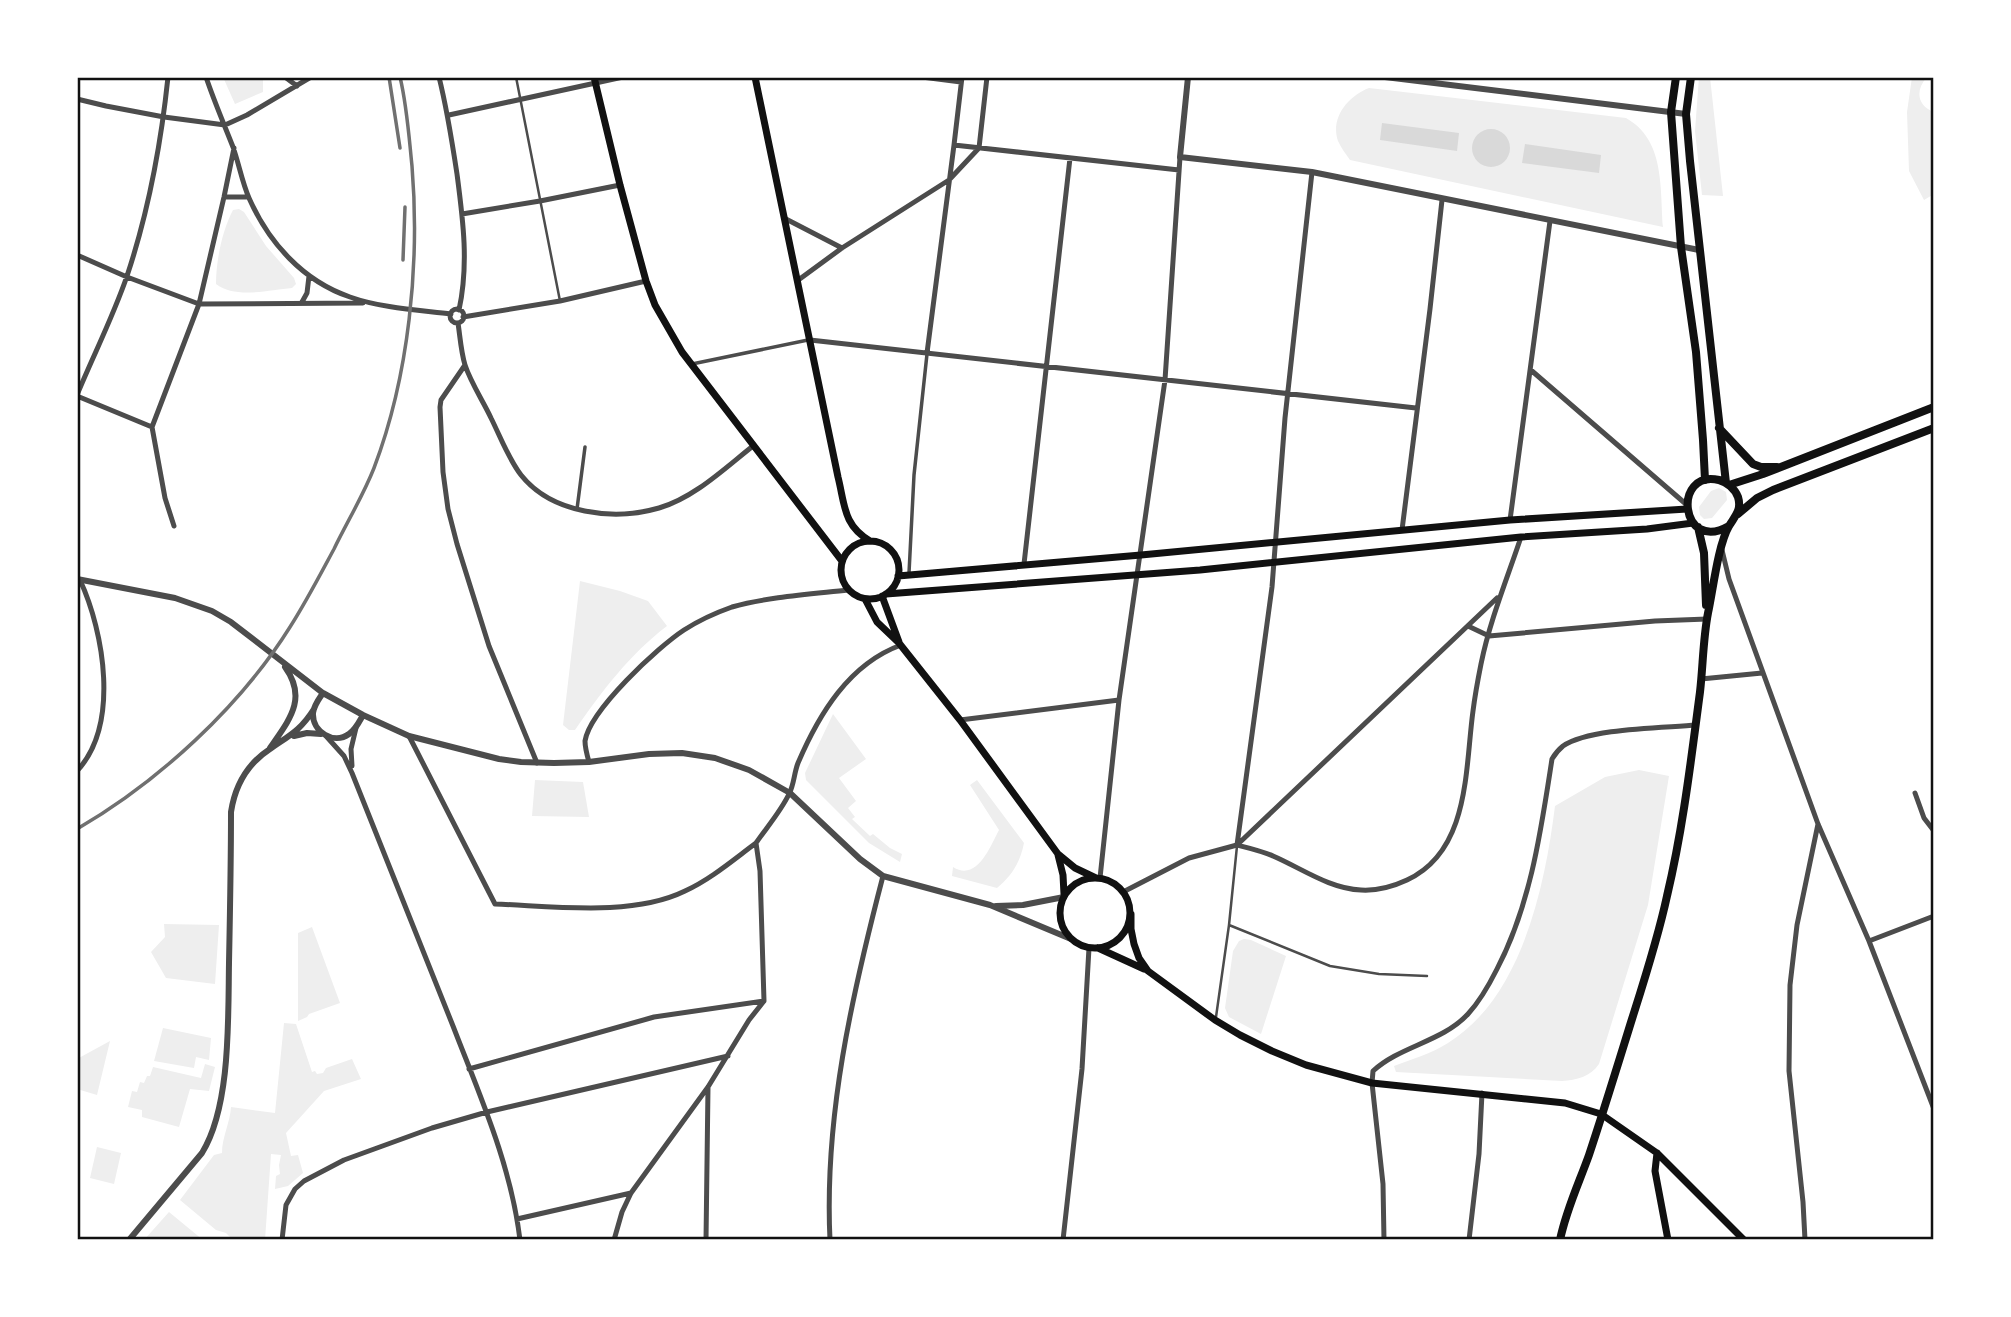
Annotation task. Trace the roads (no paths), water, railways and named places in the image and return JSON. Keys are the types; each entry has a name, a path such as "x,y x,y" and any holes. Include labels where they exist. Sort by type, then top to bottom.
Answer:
{"main road":[{"path":"755,77 849,522 859,534 890,549 898,562 898,576 891,590 884,595"},
{"path":"1676,77 1671,112 1681,247 1696,352 1705,480"},
{"path":"1691,77 1686,114 1699,250 1719,432 1728,484 1738,498 1738,514"},
{"path":"595,79 646,281 668,328 691,365 842,561"},
{"path":"1707,619 1704,553 1687,507 1694,487 1712,479 1728,484 1780,467 1934,407"},
{"path":"1560,1240 1653,953 1667,897 1696,725 1707,619 1729,526 1738,514 1757,498 1773,490 1934,428"},
{"path":"1719,432 1753,464 1760,467 1780,467"},
{"path":"898,576 1510,520 1687,507"},
{"path":"870,541 853,546 842,561 841,576 848,590 865,599 884,595 1137,576 1521,537 1695,525 1703,530 1715,531 1729,526"},
{"path":"884,595 900,644"},
{"path":"865,599 877,622 900,644 960,720 1058,854 1075,868 1109,881 1123,892 1130,914 1134,944 1148,971"},
{"path":"1058,854 1064,897"},
{"path":"1098,878 1080,881 1068,890 1064,897 1059,914 1065,932 1071,939 1089,948 1114,943 1126,930 1130,914"},
{"path":"1098,948 1148,971 1215,1020 1272,1051 1306,1065 1373,1083 1565,1103 1601,1114 1657,1153 1745,1240"},
{"path":"1657,1153 1655,1171 1668,1240"}],"street":[{"path":"152,428 77,396 127,277 145,213 164,117 168,77"},
{"path":"206,77 248,197 276,245 309,276 335,291 370,303"},
{"path":"285,77 297,86"},
{"path":"77,99 164,117 223,125 247,115 311,77"},
{"path":"439,77 449,115 462,214 465,274 459,310 463,317"},
{"path":"449,115 595,79 623,77"},
{"path":"909,575 914,475 961,79 922,77"},
{"path":"797,281 842,248 949,180 979,148 987,77"},
{"path":"1098,878 1119,700 1165,380 1188,77"},
{"path":"1385,77 1686,114"},
{"path":"954,145 1179,170"},
{"path":"174,527 165,498 152,428 199,304 225,197 233,148"},
{"path":"1180,157 1312,172 1699,250"},
{"path":"1024,564 1070,158"},
{"path":"1237,845 1274,563 1287,392 1312,172"},
{"path":"462,214 620,185"},
{"path":"225,197 248,197"},
{"path":"1402,530 1442,200"},
{"path":"784,218 842,248"},
{"path":"1510,520 1550,221"},
{"path":"77,256 199,304 370,303 451,314 459,310"},
{"path":"77,262 86,259"},
{"path":"302,302 307,293 309,276"},
{"path":"458,323 463,317 559,301 646,281"},
{"path":"451,314 452,320 458,323"},
{"path":"458,323 465,365 522,475 544,495 577,509 628,513 661,508 689,494 753,446"},
{"path":"691,365 810,340 1416,408"},
{"path":"465,365 440,407 448,509 489,646 537,763"},
{"path":"1532,371 1687,507"},
{"path":"577,509 585,447"},
{"path":"1237,845 1270,855 1334,884 1357,890 1391,887 1420,874 1433,863 1445,846 1458,816 1482,661 1500,596 1521,537"},
{"path":"1722,547 1729,579 1818,824 1869,940 1934,1109"},
{"path":"78,580 175,598 212,611 231,622 323,692 363,715 409,736 499,759 537,763 589,762 649,754 682,753 715,758 750,770 790,793 850,850 883,876 990,905 1071,939"},
{"path":"77,771 92,751 104,695 97,637 87,596 78,580"},
{"path":"589,762 585,742 600,712 628,679 681,631 734,607 848,590"},
{"path":"1123,892 1189,858 1237,845 1500,596"},
{"path":"1468,626 1489,636 1707,619"},
{"path":"409,736 495,904 618,906 655,902 694,887 756,843 790,793 797,766 814,728 848,679 883,652 900,644"},
{"path":"129,1240 202,1153 215,1124 228,1034 232,812 236,790 241,780 287,724 295,706 294,683 280,660"},
{"path":"1701,679 1762,673"},
{"path":"289,738 303,725 323,692"},
{"path":"960,720 1119,700"},
{"path":"314,709 315,724 338,749 352,773 487,1111 508,1178 520,1240"},
{"path":"352,773 351,749 356,727 363,715"},
{"path":"1384,1240 1383,1184 1373,1071 1450,1029 1468,1014 1492,980 1509,944 1526,895 1552,759 1557,752 1574,741 1599,733 1696,725"},
{"path":"268,749 289,738 307,733 332,738 346,736 356,727"},
{"path":"1915,793 1924,818 1934,831"},
{"path":"1805,1240 1789,1071 1790,985 1797,925 1818,824"},
{"path":"614,1240 631,1193 708,1087 749,1020 764,1001 760,871 756,843"},
{"path":"830,1240 831,1156 841,1069 860,964 883,876"},
{"path":"990,905 1023,905 1064,897"},
{"path":"1869,940 1934,916"},
{"path":"1063,1240 1082,1069 1089,948"},
{"path":"469,1069 654,1017 764,1001"},
{"path":"282,1240 286,1205 295,1189 304,1181 344,1160 487,1111 728,1056"},
{"path":"706,1240 708,1087"},
{"path":"1469,1240 1479,1154 1482,1093"},
{"path":"517,1219 631,1193"}],"lane":[{"path":"516,77 559,301"},
{"path":"1215,1020 1230,925 1237,845"},
{"path":"1230,925 1330,966 1379,974 1427,976"}],"railway":[{"path":"389,77 400,148"},
{"path":"77,829 167,766 222,714 247,686 302,608 370,478 396,396 404,358 413,280 412,166 400,77"},
{"path":"403,260 405,207"}]}
